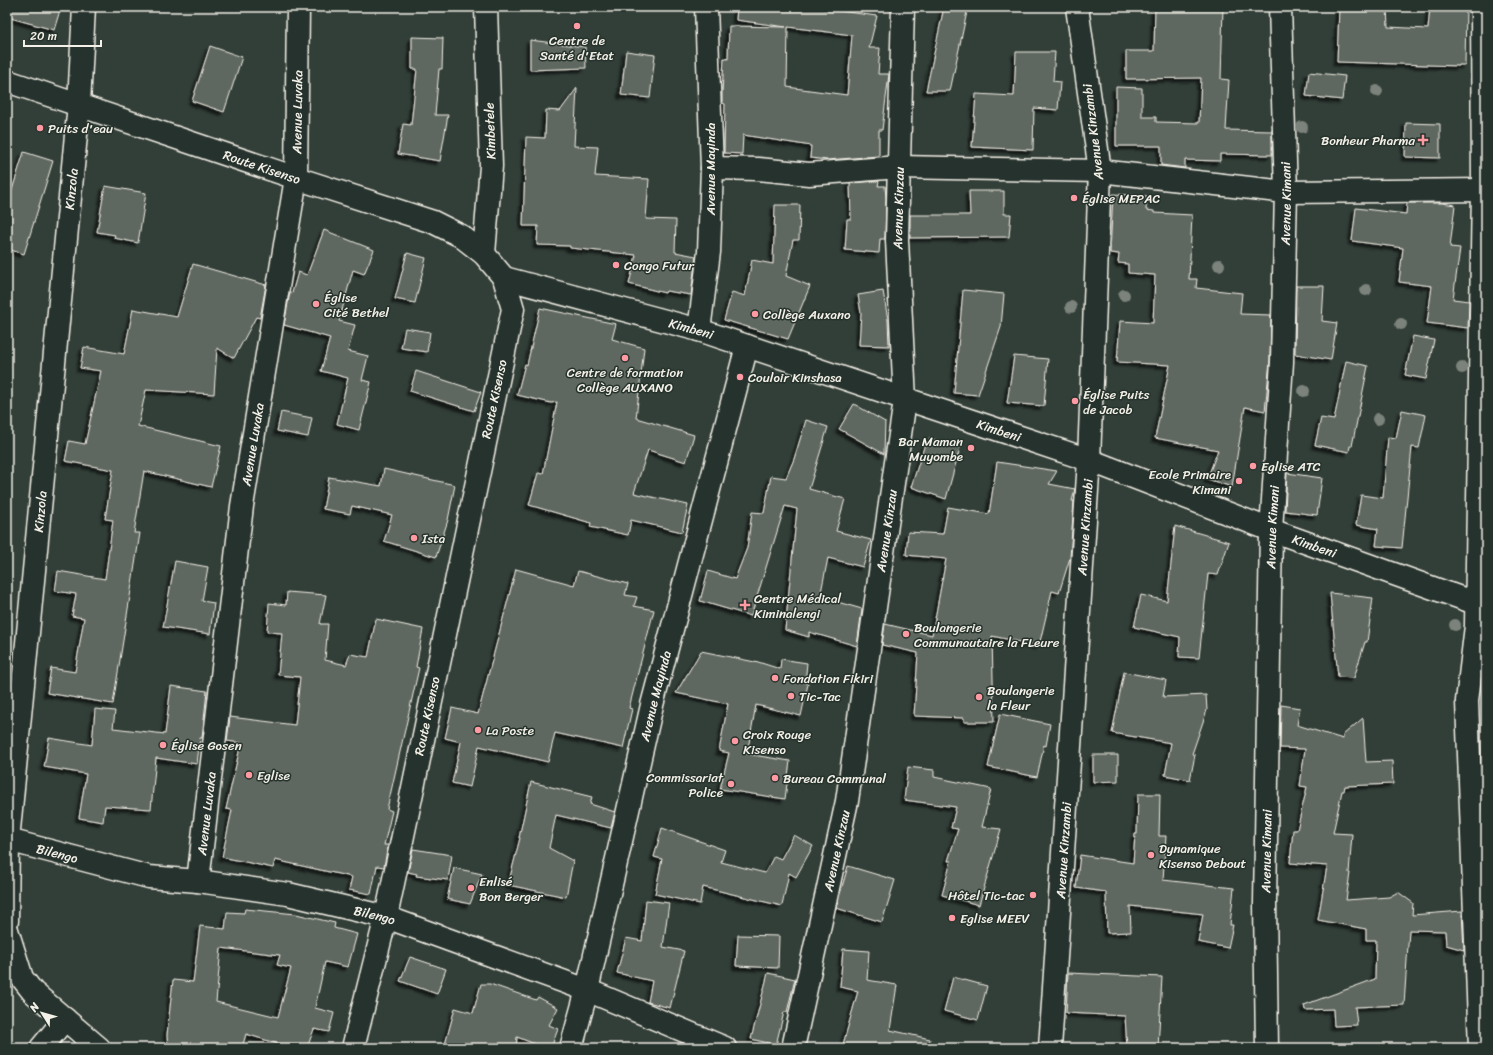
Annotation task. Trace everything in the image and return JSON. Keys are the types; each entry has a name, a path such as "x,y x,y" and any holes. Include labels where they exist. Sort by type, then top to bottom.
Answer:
{"street":[{"name":"Kinzola","path":"7,921 8,840 79,104 84,7"},
{"name":"Avenue Luvaka","path":"198,881 242,506 296,178 298,7"},
{"name":"Kimbetele","path":"484,254 491,166 486,7"},
{"name":"Avenue Mayinda","path":"699,330 709,252 712,168 706,7"},
{"name":"Avenue Kinzau","path":"793,1048 847,801 905,400 897,240 903,7"},
{"name":"Avenue Kinzambi","path":"1050,1048 1089,460 1100,172 1077,7"},
{"name":"Avenue Kimani","path":"1267,1048 1264,903 1271,530 1282,362 1286,192 1280,7"},
{"path":"1480,1048 1467,701 1476,626 1481,605 1484,190 1482,7"},
{"name":"Route Kisenso","path":"7,81 296,178 433,222 460,236 484,254 504,278 513,309 386,917 353,1048"},
{"path":"712,168 758,169 809,174 899,167 1100,172 1286,192 1484,190"},
{"name":"Kimbeni","path":"504,278 699,330 905,400 1089,460 1271,530 1481,605"},
{"name":"Avenue Mayinda","path":"571,1048 587,990 652,706 747,346"},
{"name":"Bilengo","path":"8,840 149,877 198,881 288,894 386,917 587,990 725,1048"},
{"path":"7,930 22,978 34,992 99,1048"},
{"path":"41,1048 66,1019"}],"building":[{"path":"7,7 61,7 54,30 7,17"},
{"path":"737,7 810,7 877,16 869,48 880,48 878,74 889,74 882,130 879,130 879,156 827,160 810,158 811,146 743,135 742,154 724,153 725,104 722,103 722,93 724,58 728,59 729,26 786,27 736,20","holes":["788,27 852,35 847,95 787,87"]},
{"path":"944,7 968,7 950,91 926,91"},
{"path":"1155,7 1223,7 1221,79 1229,80 1226,130 1272,131 1272,155 1220,154 1220,161 1185,160 1185,168 1161,165 1161,146 1116,146 1116,87 1142,88 1142,117 1156,117 1156,122 1199,123 1201,78 1126,79 1126,51 1154,51"},
{"path":"1339,7 1387,7 1388,27 1428,29 1430,7 1466,7 1465,65 1337,62"},
{"path":"412,37 443,38 442,69 439,69 435,115 448,115 440,161 398,154 403,124 411,125 417,69 412,69"},
{"path":"530,40 585,47 586,68 530,70"},
{"path":"210,46 242,57 224,112 192,101"},
{"path":"626,51 655,55 650,98 621,95"},
{"path":"1016,52 1055,52 1053,81 1060,82 1058,110 1034,108 1033,150 972,147 976,94 1014,96"},
{"path":"1309,72 1345,76 1342,100 1306,96"},
{"path":"577,88 574,146 598,147 595,176 649,179 646,219 676,220 675,252 696,256 691,295 666,291 665,293 629,284 636,255 570,248 570,246 537,245 538,226 523,226 526,137 545,138 546,110 560,111"},
{"name":"Bonheur Pharma","path":"1406,123 1440,124 1440,158 1405,157"},
{"path":"24,152 53,161 24,254 7,249 7,206"},
{"path":"879,181 878,186 885,186 886,198 885,239 880,239 879,253 845,250 847,219 851,219 850,183"},
{"path":"105,186 146,193 138,243 114,238 115,235 97,232"},
{"path":"969,191 1004,191 1004,214 1011,214 1009,237 910,238 910,215 970,215"},
{"path":"1113,194 1147,196 1146,210 1154,211 1154,213 1192,215 1189,279 1197,279 1196,288 1242,293 1240,314 1271,315 1270,361 1265,411 1245,407 1232,487 1207,479 1218,450 1155,438 1170,365 1117,362 1120,321 1153,323 1155,275 1128,273 1128,264 1118,263 1119,254 1110,253"},
{"path":"1407,203 1442,203 1455,205 1450,247 1460,248 1453,299 1469,301 1468,328 1427,323 1432,286 1399,282 1403,248 1352,241 1356,208 1406,214"},
{"path":"775,205 800,205 799,240 793,240 786,276 810,286 788,339 724,320 732,292 745,296 752,260 773,264"},
{"path":"324,230 374,250 364,274 353,270 339,321 355,325 348,351 368,356 362,380 371,382 359,430 337,424 348,378 321,371 330,338 284,325 290,292 292,293 298,272 307,275"},
{"path":"407,253 426,258 415,303 395,299"},
{"path":"193,264 266,285 260,318 256,317 234,358 217,348 214,394 146,390 138,426 221,446 211,487 144,471 134,533 140,533 113,704 47,693 51,668 75,672 84,618 72,616 76,594 55,591 58,571 105,579 113,520 105,519 113,470 65,461 69,441 85,444 101,371 80,368 84,347 124,354 133,309 177,317"},
{"path":"1296,286 1324,286 1322,321 1337,323 1331,360 1295,354"},
{"path":"963,290 1004,294 1001,327 978,395 954,393"},
{"path":"883,291 888,320 889,346 859,345 861,313 858,295"},
{"path":"540,308 616,324 612,339 644,348 636,418 694,435 686,462 648,450 634,493 688,505 682,532 631,520 628,535 590,527 591,523 529,505 538,473 543,474 557,402 551,403 517,395 525,364 527,365"},
{"path":"405,328 430,332 427,352 401,348"},
{"path":"1413,336 1434,340 1426,379 1405,375"},
{"path":"1014,356 1048,359 1044,406 1007,403"},
{"path":"1346,361 1368,366 1352,446 1350,446 1349,452 1315,445 1321,418 1334,420"},
{"path":"416,371 481,392 474,411 410,391"},
{"path":"854,404 885,422 884,454 839,429"},
{"path":"1402,410 1426,415 1419,448 1412,447 1402,548 1376,546 1378,529 1356,525 1361,495 1383,498 1388,437 1396,438"},
{"path":"281,412 312,418 308,437 277,431"},
{"path":"806,420 828,427 809,489 845,499 836,531 871,540 863,567 828,558 820,597 862,609 857,646 809,632 809,637 785,630 797,509 785,506 751,616 700,601 708,571 735,579 747,548 752,512 764,513 771,476 786,478 794,459"},
{"path":"930,438 960,448 946,499 911,487 925,444 928,445"},
{"path":"997,462 1057,471 1049,484 1075,489 1072,501 1074,501 1070,558 1059,593 1052,591 1039,646 992,636 994,722 964,722 964,718 914,716 918,653 882,645 885,624 932,635 946,559 906,555 908,532 943,534 948,507 989,514"},
{"path":"384,469 455,485 448,520 436,557 384,541 392,515 352,506 350,514 323,509 329,477 381,486"},
{"path":"1287,473 1322,478 1317,515 1285,511"},
{"path":"1175,526 1229,542 1218,575 1208,574 1199,658 1179,657 1180,637 1134,627 1141,595 1167,601"},
{"path":"175,561 208,567 202,601 214,603 210,634 163,627"},
{"path":"516,569 574,585 578,571 628,584 625,595 637,597 634,606 654,610 629,708 632,709 623,748 555,733 548,762 479,746 470,787 452,783 461,742 445,738 452,708 478,714"},
{"path":"287,592 326,595 320,624 328,624 325,660 346,665 350,654 368,657 376,619 423,629 416,667 419,668 387,809 392,811 384,845 388,845 384,867 377,866 371,894 349,890 352,877 275,860 273,868 222,857 232,810 226,809 241,743 227,741 230,717 295,725 300,677 278,675 282,633 267,632 269,603 286,605"},
{"path":"1330,593 1373,598 1367,642 1365,642 1354,678 1338,677"},
{"path":"701,651 755,661 780,669 781,659 807,663 805,683 808,684 801,716 756,705 747,754 790,761 785,799 720,789 729,753 719,751 728,704 676,693"},
{"path":"1124,672 1166,680 1163,697 1206,695 1207,710 1192,754 1195,755 1190,780 1165,775 1171,743 1112,733"},
{"path":"171,686 207,691 202,738 200,738 197,764 156,758 151,809 105,806 103,822 79,818 86,774 44,767 49,738 92,745 95,709 115,711 113,728 165,734"},
{"path":"1281,705 1300,708 1297,725 1343,739 1343,735 1363,718 1366,762 1392,761 1393,784 1345,786 1344,791 1342,791 1333,833 1352,834 1350,873 1346,900 1389,897 1398,892 1413,903 1412,915 1462,911 1464,950 1446,945 1445,931 1409,930 1404,1005 1355,1007 1357,1025 1334,1026 1333,1009 1305,1010 1304,1005 1375,979 1376,940 1366,940 1366,929 1318,920 1327,866 1290,863 1293,830 1297,830 1307,787 1300,786 1305,749 1280,748"},
{"path":"1000,714 1050,724 1046,746 1044,745 1037,777 988,767"},
{"path":"1093,755 1118,755 1118,781 1093,782"},
{"path":"908,767 934,770 934,777 991,789 982,827 1001,829 979,905 942,895 951,861 948,861 958,829 951,828 956,807 904,800"},
{"path":"531,782 592,797 590,804 615,812 611,828 556,815 549,848 573,861 566,897 508,885 520,838"},
{"path":"1138,794 1160,794 1159,836 1166,836 1163,880 1234,888 1230,925 1233,925 1228,948 1198,942 1203,914 1130,906 1131,932 1107,933 1106,892 1076,888 1080,855 1133,863 1135,834 1137,834"},
{"path":"662,828 725,850 721,862 765,873 774,856 781,859 794,835 813,846 796,877 789,873 782,906 703,887 700,904 655,894 662,859 654,857"},
{"path":"413,849 452,855 448,880 416,876 417,874 408,872"},
{"path":"848,866 895,880 882,922 836,908"},
{"name":"Enlisé Bon Berger","path":"454,868 482,874 470,904 447,899"},
{"path":"646,900 669,903 663,947 684,951 670,1008 648,1002 652,981 617,973 626,938 642,941"},
{"path":"245,909 296,914 335,923 334,928 357,934 348,967 325,962 315,1008 334,1013 329,1032 314,1029 307,1048 291,1048 246,1034 242,1048 168,1048 167,1035 173,980 193,982 200,926 225,929 227,912 244,913","holes":["221,948 280,955 277,965 291,968 278,1017 216,1002"]},
{"path":"738,935 779,936 778,968 736,966"},
{"path":"843,949 869,951 867,980 897,985 890,1030 930,1039 929,1048 842,1048 858,991 840,987"},
{"path":"410,957 446,969 437,994 400,981"},
{"path":"768,973 795,979 787,1012 784,1012 776,1045 751,1039"},
{"path":"1068,973 1162,977 1158,1048 1127,1048 1125,1016 1066,1013"},
{"path":"953,977 987,986 978,1020 944,1011"},
{"path":"481,984 490,984 536,1000 538,997 558,1008 549,1025 558,1029 551,1048 545,1048 517,1037 516,1048 444,1048 455,1008 473,1013"}],"place":[{"name":"Centre de Santé d'Etat","path":"577,26"},
{"name":"Puits d'eau","path":"40,128"},
{"name":"Bonheur Pharma","path":"1423,140"},
{"name":"Église MEPAC","path":"1074,198"},
{"name":"Congo Futur","path":"616,265"},
{"name":"Église Cité Bethel","path":"316,304"},
{"name":"Collège Auxano","path":"755,314"},
{"name":"Centre de formation Collège AUXANO","path":"625,358"},
{"name":"Couloir Kinshasa","path":"740,377"},
{"name":"Église Puits de Jacob","path":"1075,401"},
{"name":"Bar Maman Muyombe","path":"971,448"},
{"name":"Eglise ATC","path":"1253,466"},
{"name":"Ecole Primaire Kimani","path":"1239,481"},
{"name":"Ista","path":"414,538"},
{"name":"Centre Médical Kiminalengi","path":"745,605"},
{"name":"Boulangerie Communautaire la FLeure","path":"906,634"},
{"name":"Fondation Fikiri","path":"775,678"},
{"name":"Tic-Tac","path":"791,696"},
{"name":"Boulangerie la Fleur","path":"979,697"},
{"name":"La Poste","path":"478,730"},
{"name":"Croix Rouge Kisenso","path":"735,741"},
{"name":"Église Gosen","path":"163,745"},
{"name":"Eglise","path":"249,775"},
{"name":"Bureau Communal","path":"775,778"},
{"name":"Commissariat Police","path":"731,784"},
{"name":"Dynamique Kisenso Debout","path":"1151,855"},
{"name":"Enlisé Bon Berger","path":"471,888"},
{"name":"Hôtel Tic-tac","path":"1033,895"},
{"name":"Eglise MEEV","path":"952,918"}]}
